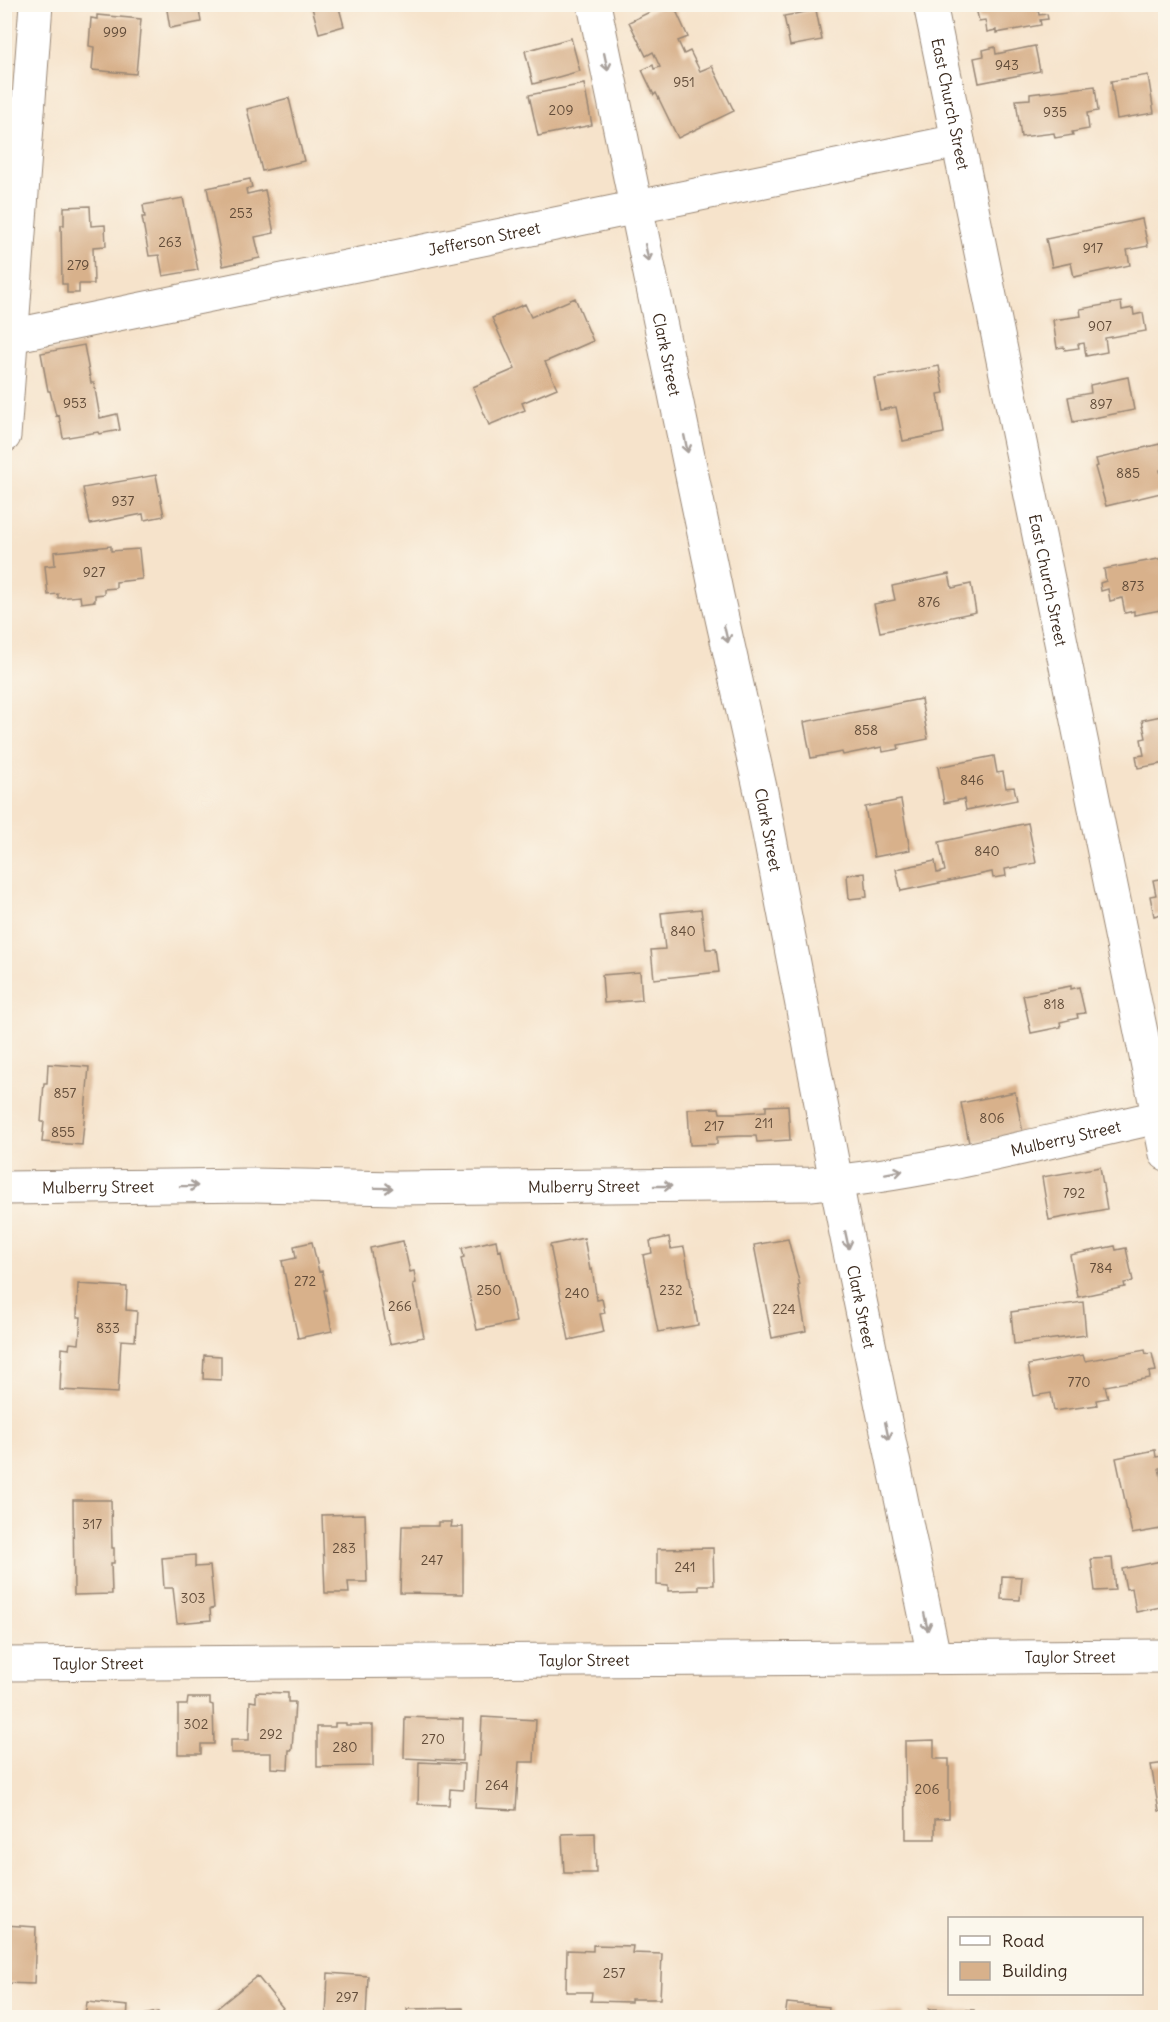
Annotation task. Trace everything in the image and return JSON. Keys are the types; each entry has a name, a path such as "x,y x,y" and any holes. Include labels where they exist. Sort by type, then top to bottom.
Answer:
{"street":[{"path":"4,436 36,4"},
{"name":"Clark Street","path":"594,4 717,596 761,792 837,1182 934,1657"},
{"name":"East Church Street","path":"930,4 1166,1154"},
{"name":"Jefferson Street","path":"11,336 958,141"},
{"name":"Mulberry Street","path":"4,1188 254,1185 420,1188 811,1184 837,1182 961,1161 1158,1117"},
{"name":"Taylor Street","path":"4,1664 1166,1656"}],"building":[{"path":"166,4 198,4 201,22 170,28"},
{"path":"311,4 338,4 344,26 319,33"},
{"path":"666,4 673,4 688,37 678,41 684,54 690,51 700,71 712,66 734,111 678,138 642,70 653,65 654,69 660,67 653,52 646,56 629,22"},
{"path":"975,4 1037,4 1039,15 1047,14 1048,19 1040,20 1041,25 996,33 996,30 987,32 985,20 979,21"},
{"path":"816,10 822,40 790,46 784,16"},
{"path":"97,15 141,19 136,74 92,70 94,47 89,46 91,18 97,19"},
{"path":"571,38 580,71 533,84 525,51"},
{"path":"1035,46 1040,71 979,83 974,58 984,56 983,50 995,47 996,54"},
{"path":"1148,75 1154,113 1117,119 1111,81"},
{"path":"584,84 592,125 538,136 529,95"},
{"path":"1095,86 1098,111 1087,113 1089,129 1055,138 1054,133 1021,137 1016,100 1030,99 1030,94"},
{"path":"289,98 304,161 262,171 247,109"},
{"path":"250,179 252,187 246,189 247,194 265,190 274,233 255,237 260,258 223,266 207,188"},
{"path":"183,198 198,270 163,276 159,255 149,256 142,217 145,217 143,205"},
{"path":"90,206 91,226 105,225 106,246 93,247 94,284 79,284 79,293 67,293 67,284 62,284 61,225 64,225 64,207"},
{"path":"1142,219 1148,246 1127,250 1130,265 1074,277 1071,263 1052,267 1046,239"},
{"path":"575,298 593,341 545,362 557,388 522,403 525,410 489,425 473,387 515,369 492,318 525,304 531,317"},
{"path":"1121,302 1122,310 1133,308 1134,315 1143,313 1146,331 1105,338 1107,352 1086,356 1084,343 1078,344 1079,348 1065,350 1064,347 1057,348 1053,320 1081,316 1080,309"},
{"path":"84,345 100,418 117,414 120,430 63,438 59,415 56,416 50,391 48,391 41,353"},
{"path":"939,366 944,393 938,394 944,433 903,441 896,407 880,410 874,378"},
{"path":"1128,377 1134,410 1073,422 1068,397 1091,393 1090,385"},
{"path":"1160,444 1166,467 1160,470 1165,492 1106,506 1095,467 1098,466 1096,459"},
{"path":"156,475 164,516 144,520 143,514 90,524 83,488"},
{"path":"111,546 111,551 139,549 142,579 116,582 116,588 104,589 104,594 95,595 95,601 81,603 80,596 58,598 58,594 48,595 45,566 55,565 54,552"},
{"path":"1164,558 1166,609 1134,615 1134,611 1125,613 1122,598 1110,601 1108,589 1101,591 1100,583 1106,581 1104,569"},
{"path":"949,574 952,588 971,584 976,612 880,632 874,604 895,600 892,586"},
{"path":"921,699 928,739 898,745 899,749 883,752 882,747 843,755 842,752 811,758 804,722"},
{"path":"1166,715 1166,763 1138,768 1136,756 1144,755 1141,739 1146,738 1142,720"},
{"path":"994,756 997,773 1003,772 1006,788 1014,787 1017,800 966,810 964,799 944,803 938,767"},
{"path":"901,800 910,850 874,857 865,807"},
{"path":"1028,823 1036,863 1005,869 1006,876 993,878 992,872 901,891 896,869 935,861 937,873 945,871 939,842"},
{"path":"865,873 867,897 849,899 847,875"},
{"path":"1166,878 1166,927 1163,928 1161,914 1154,916 1150,896 1156,895 1153,880"},
{"path":"701,909 706,949 716,949 719,972 654,979 651,950 665,949 661,913"},
{"path":"640,972 642,1000 604,1003 602,975"},
{"path":"1071,986 1071,989 1079,987 1085,1013 1077,1014 1078,1018 1060,1022 1061,1027 1031,1033 1023,995"},
{"path":"48,1064 89,1067 82,1145 42,1142 44,1083 47,1083"},
{"path":"1015,1092 1023,1133 969,1143 961,1103"},
{"path":"788,1105 790,1140 757,1142 756,1136 717,1137 717,1144 690,1145 688,1109 719,1108 720,1113 738,1113 766,1111 766,1106"},
{"path":"1100,1167 1107,1209 1049,1220 1042,1177"},
{"path":"669,1237 671,1249 684,1247 698,1325 658,1332 643,1255 652,1253 650,1241"},
{"path":"584,1238 597,1300 602,1299 605,1313 600,1314 604,1332 569,1340 550,1245"},
{"path":"788,1239 800,1285 798,1286 806,1331 772,1338 754,1245"},
{"path":"496,1240 498,1251 501,1250 516,1322 477,1330 461,1258 464,1257 462,1248"},
{"path":"403,1241 410,1272 414,1271 416,1283 413,1284 424,1337 390,1344 370,1248"},
{"path":"312,1242 319,1272 322,1271 332,1331 298,1338 282,1261 296,1258 294,1246"},
{"path":"1115,1246 1116,1250 1126,1248 1133,1281 1124,1283 1125,1287 1078,1297 1070,1255"},
{"path":"78,1284 127,1287 126,1310 137,1311 135,1341 121,1340 118,1393 60,1390 62,1348 69,1349 70,1343 79,1344 81,1317 77,1317"},
{"path":"1083,1302 1086,1335 1014,1344 1011,1312"},
{"path":"1145,1350 1146,1354 1152,1353 1156,1371 1149,1372 1150,1378 1105,1386 1108,1398 1096,1400 1097,1405 1054,1411 1051,1393 1034,1396 1028,1365 1083,1355 1085,1361"},
{"path":"204,1355 221,1356 221,1380 203,1379"},
{"path":"1155,1450 1156,1457 1163,1456 1165,1467 1159,1468 1166,1501 1166,1528 1132,1534 1116,1458"},
{"path":"73,1500 111,1500 112,1548 114,1548 114,1563 111,1563 112,1594 74,1595"},
{"path":"365,1514 367,1582 348,1582 349,1593 325,1593 322,1515"},
{"path":"438,1522 452,1522 451,1527 463,1527 463,1594 400,1593 402,1526 438,1526"},
{"path":"713,1548 714,1585 699,1585 699,1590 668,1591 668,1586 657,1585 657,1549"},
{"path":"195,1555 195,1567 210,1566 214,1608 210,1609 211,1620 177,1623 173,1588 164,1588 162,1558"},
{"path":"1112,1558 1115,1590 1095,1591 1091,1559"},
{"path":"1166,1560 1166,1606 1136,1612 1132,1588 1126,1589 1122,1569"},
{"path":"1002,1576 1022,1577 1020,1600 1001,1599"},
{"path":"256,1692 288,1693 288,1702 295,1702 292,1750 289,1750 288,1769 271,1768 271,1753 231,1753 231,1740 249,1740 250,1701 256,1702"},
{"path":"188,1698 210,1698 210,1704 213,1705 214,1744 201,1744 201,1754 178,1754 178,1705 187,1705"},
{"path":"405,1717 463,1719 462,1761 404,1758"},
{"path":"482,1717 536,1720 534,1762 519,1762 516,1810 475,1808"},
{"path":"335,1723 373,1725 373,1766 317,1767 317,1727 335,1727"},
{"path":"934,1740 934,1759 949,1759 949,1818 935,1819 935,1839 906,1839 905,1741"},
{"path":"419,1762 464,1764 463,1790 450,1789 449,1805 418,1804"},
{"path":"1166,1763 1166,1812 1159,1811 1151,1765"},
{"path":"595,1833 596,1873 564,1873 562,1834"},
{"path":"4,1925 36,1927 34,1984 4,1983"},
{"path":"593,1945 633,1946 632,1953 662,1954 660,1999 631,1999 631,2002 591,2001 592,1992 566,1992 567,1950 593,1951"},
{"path":"328,1973 368,1976 366,2018 326,2018"},
{"path":"257,1976 283,2008 271,2018 205,2018"},
{"path":"87,2002 128,2006 127,2018 85,2018"},
{"path":"787,2003 829,2007 828,2018 785,2018"},
{"path":"463,2008 464,2018 408,2018 407,2009"},
{"path":"929,2009 974,2010 974,2018 929,2018"},
{"path":"158,2012 159,2018 144,2018 143,2015"},
{"path":"903,2012 903,2018 860,2018 860,2013"},
{"path":"4,2014 29,2016 29,2018 4,2018"}]}
